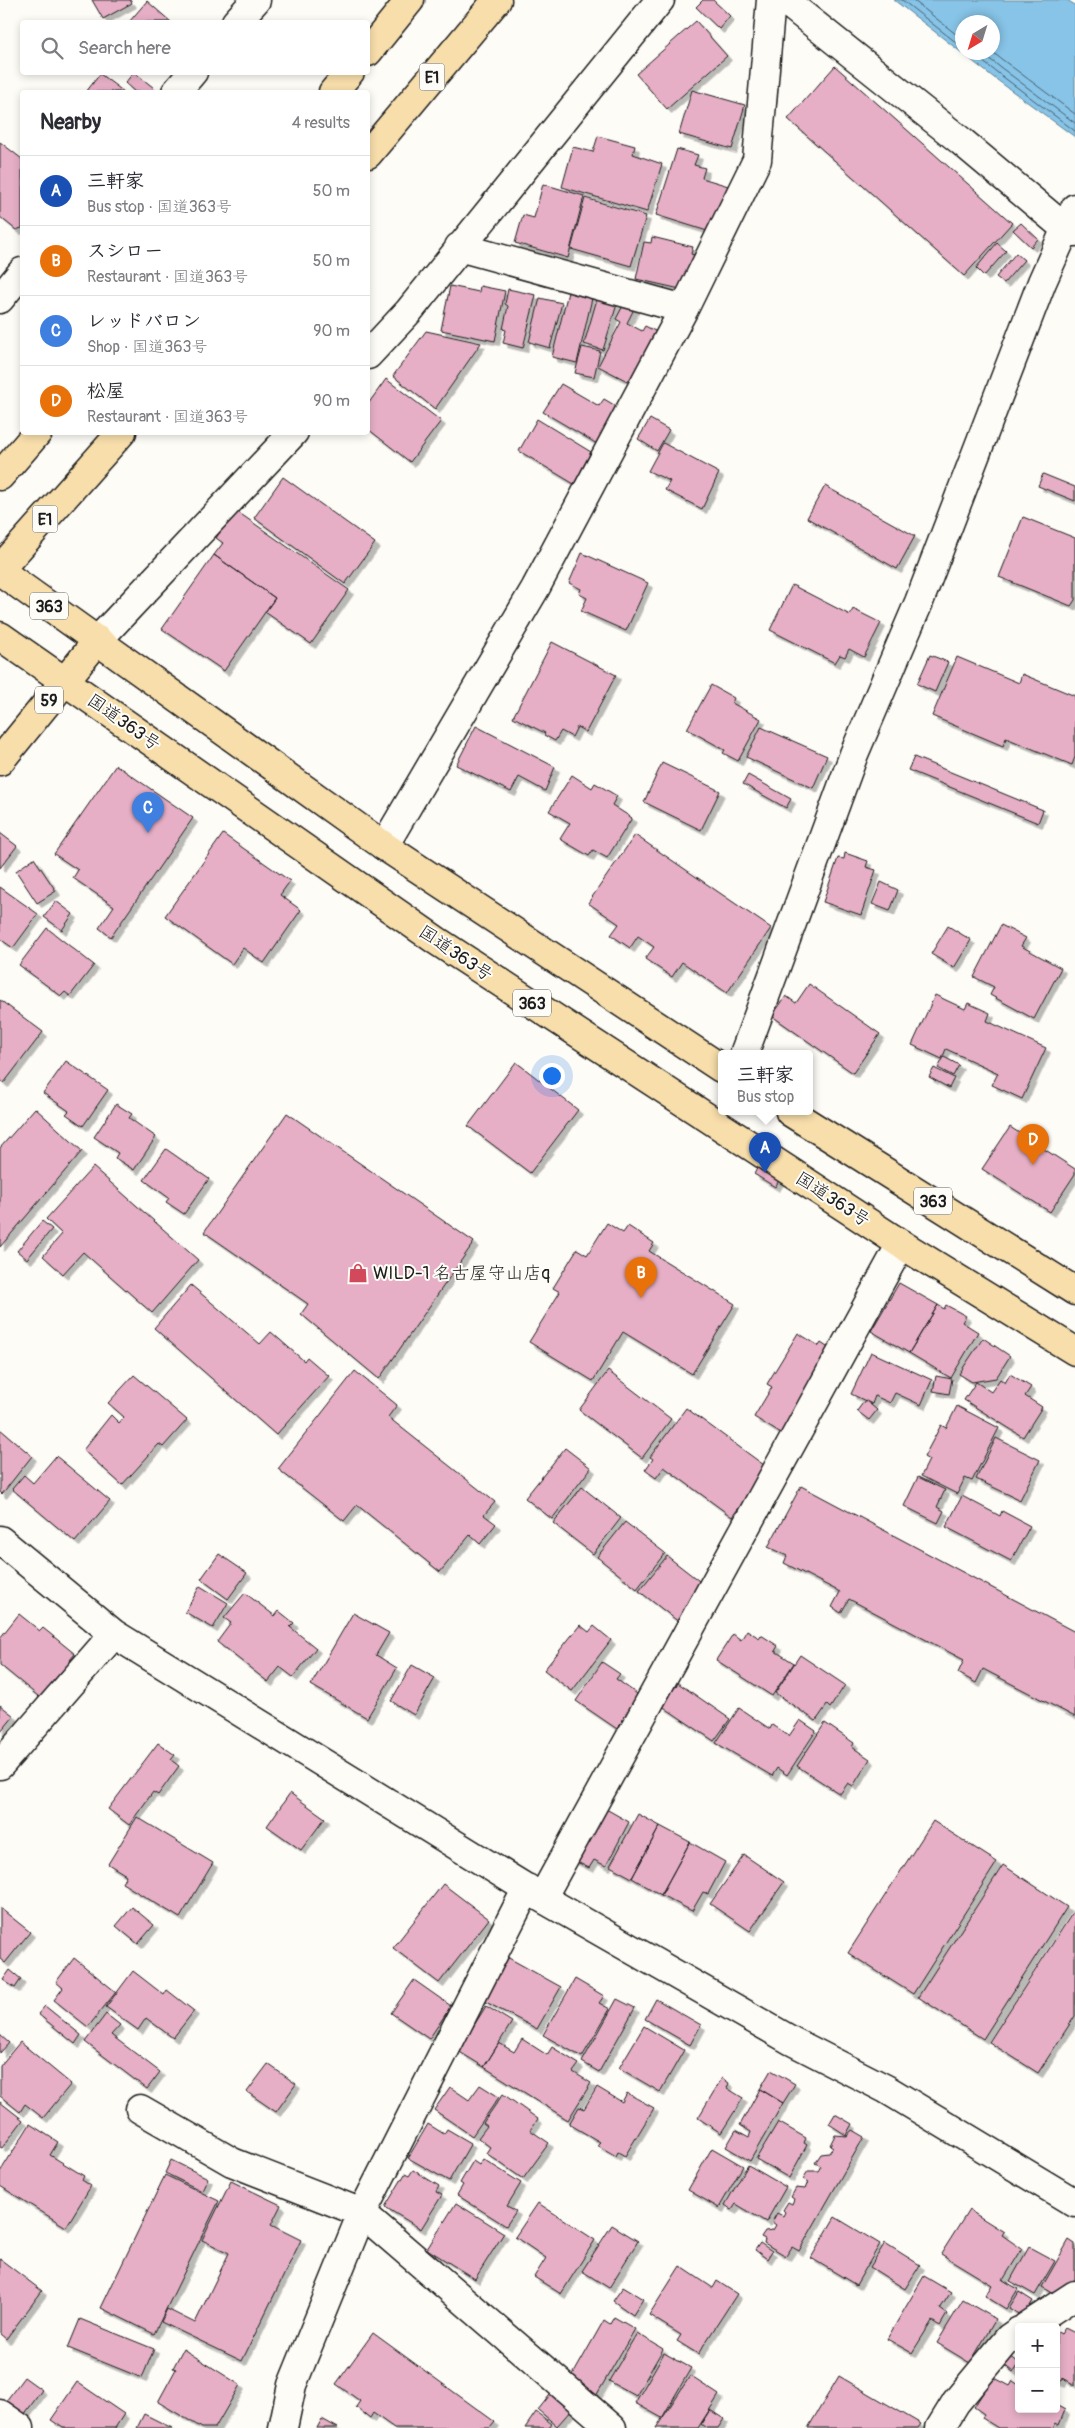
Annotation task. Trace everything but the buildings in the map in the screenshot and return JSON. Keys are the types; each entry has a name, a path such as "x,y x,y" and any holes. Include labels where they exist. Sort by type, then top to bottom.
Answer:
{"main road":[{"path":"370,50 410,0"},
{"name":"E1","path":"370,152 497,0"},
{"path":"335,90 347,75"},
{"path":"0,476 35,435"},
{"name":"E1","path":"0,570 119,435"},
{"name":"363","path":"0,570 384,846 718,1066"},
{"name":"国道363号","path":"0,636 437,941 901,1244 1075,1351"},
{"name":"59","path":"0,761 98,640"},
{"name":"363","path":"795,1115 1075,1291"}],"street":[{"path":"370,353 409,311 660,0"},
{"path":"384,846 535,589 684,308 757,160 771,0"},
{"path":"745,1050 854,754 919,602 1042,282 1073,220 961,141 784,0"},
{"path":"178,90 190,75"},
{"path":"459,247 684,308"},
{"path":"0,299 20,274"},
{"path":"98,640 291,435"},
{"path":"283,2428 292,2385 362,2213 534,1893 901,1244"},
{"path":"0,1540 114,1634 534,1893 792,2041 886,2089 1075,2203"},
{"path":"0,1765 114,1634"},
{"path":"140,2109 232,2162 362,2213 612,2428"},
{"path":"1032,2323 1075,2294"},
{"path":"940,2428 956,2402 1009,2338 1015,2334"},
{"path":"0,2414 20,2428"}],"water":[{"path":"894,0 1067,0 1075,5 1075,137 971,60 1000,60 1000,15 955,15 955,47"}],"place":[{"name":"レッドバロン","path":"148,833"},
{"name":"松屋","path":"1033,1165"},
{"name":"三軒家","path":"765,1173"},
{"name":"WILD-1 名古屋守山店q","path":"358,1273"},
{"name":"スシロー","path":"641,1298"}]}
